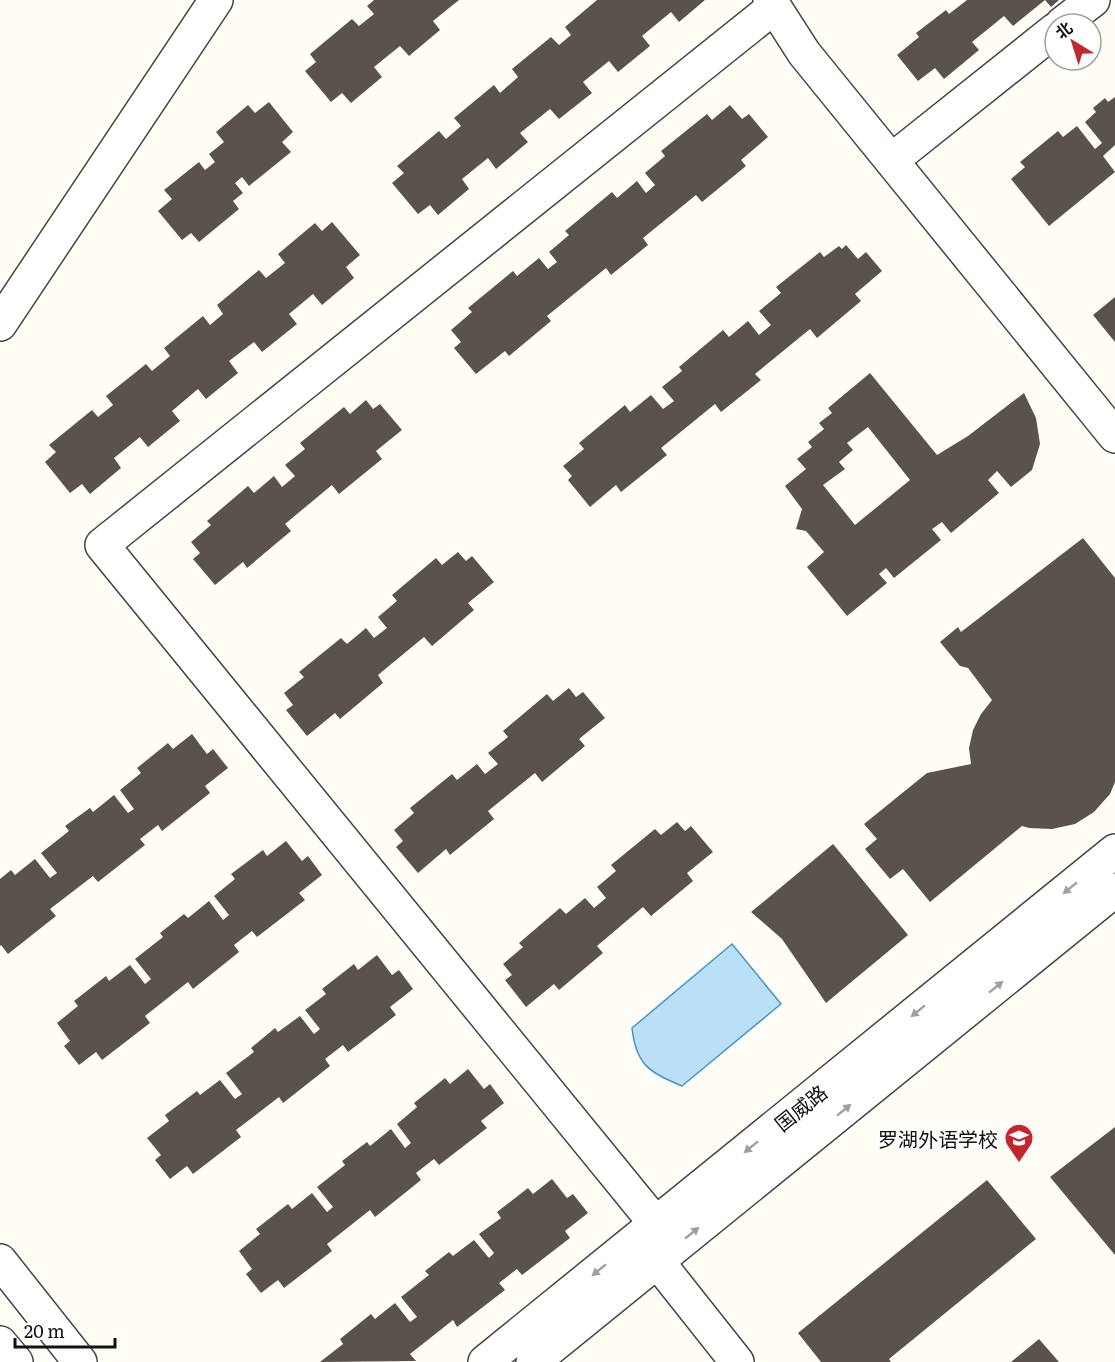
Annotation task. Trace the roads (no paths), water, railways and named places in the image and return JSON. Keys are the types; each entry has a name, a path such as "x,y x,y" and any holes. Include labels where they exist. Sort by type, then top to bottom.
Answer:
{"street":[{"path":"0,324 216,0"},
{"path":"1078,12 1093,0"},
{"path":"656,1224 102,545 772,4 804,53 1115,436"},
{"path":"892,160 1043,40"},
{"name":"国威路","path":"485,1362 1115,851"},
{"name":"国威路","path":"533,1362 1115,891"},
{"path":"0,1261 80,1362"},
{"path":"657,1262 737,1362"},
{"path":"0,1343 16,1362"}],"water":[{"path":"732,944 781,1004 682,1086 646,1066 637,1051 632,1028"}],"place":[{"name":"罗湖外语学校","path":"1019,1164"}]}
